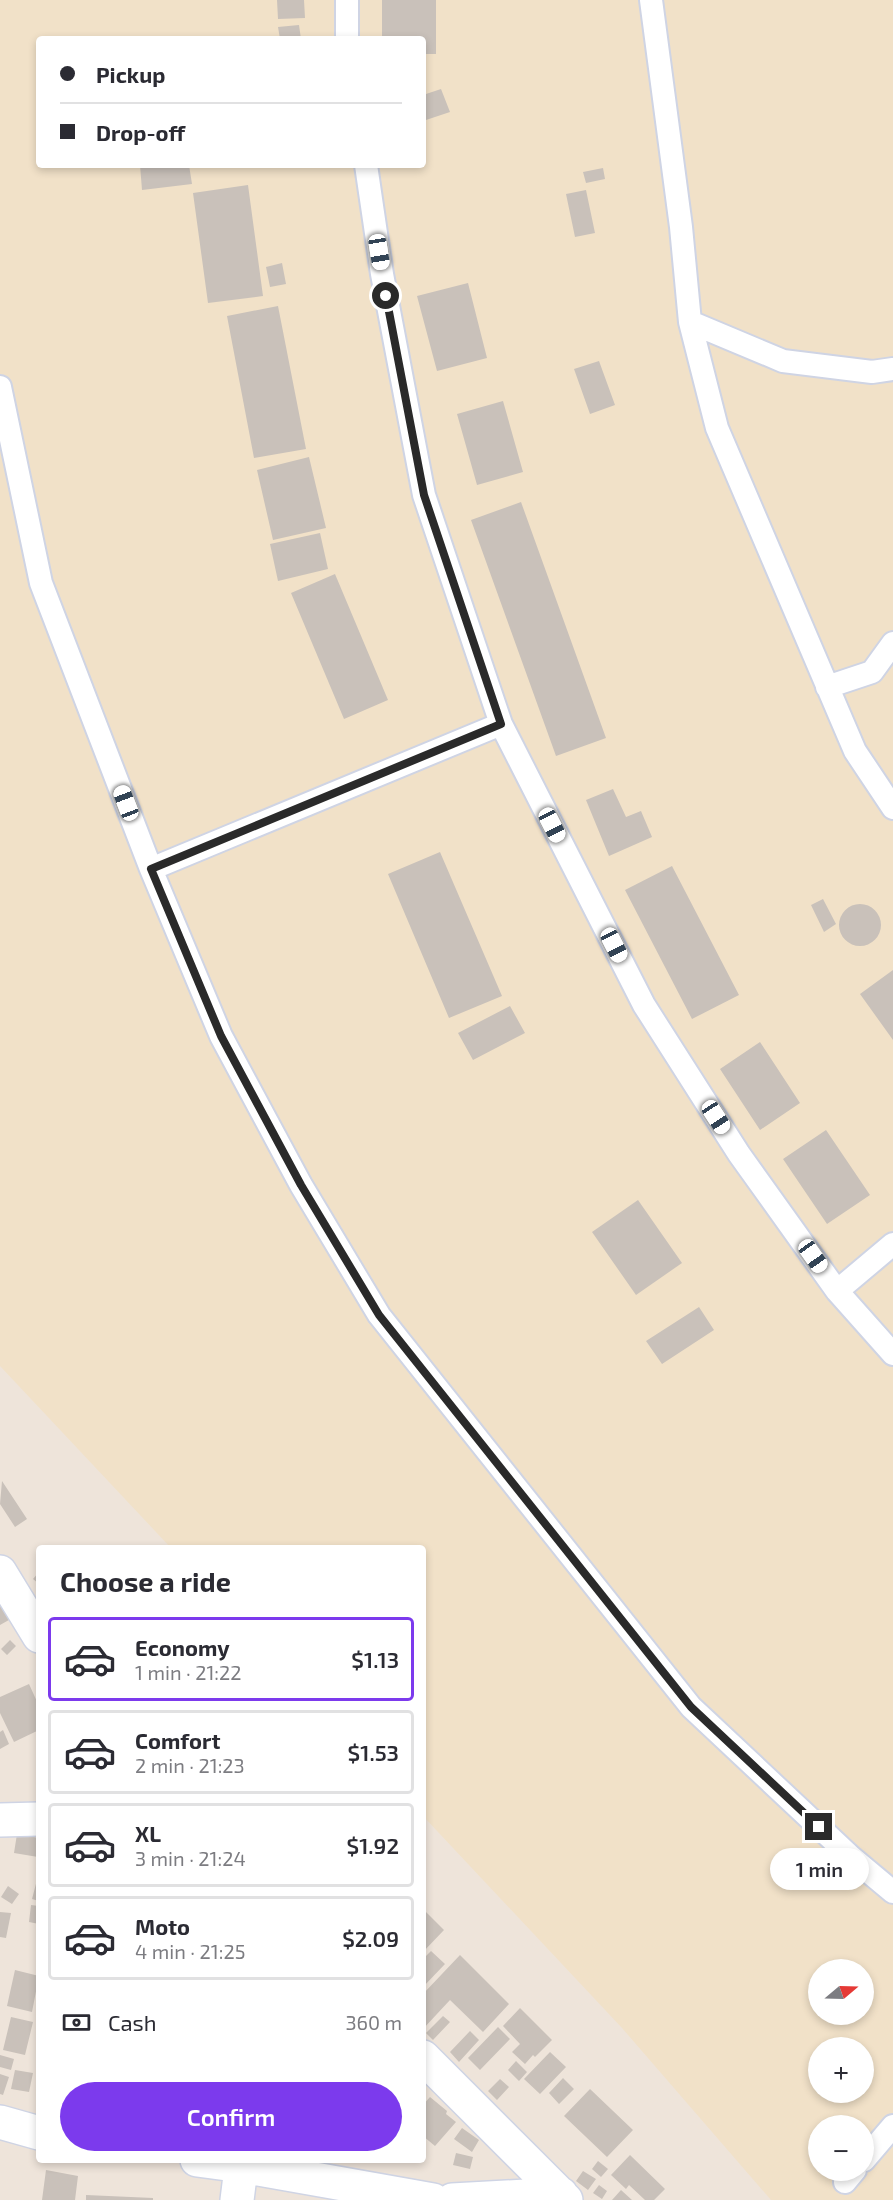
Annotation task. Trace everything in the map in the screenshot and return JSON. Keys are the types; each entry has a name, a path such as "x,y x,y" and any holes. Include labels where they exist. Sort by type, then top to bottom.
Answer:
{"street":[{"path":"0,1574 36,1631"},
{"path":"0,1820 36,1819"},
{"path":"426,2059 564,2197"},
{"path":"0,2122 36,2132"},
{"path":"237,2200 242,2163 432,2200"},
{"path":"452,2200 564,2197"}],"lane":[{"path":"347,0 347,36"},
{"path":"651,0 681,227 690,322 717,428 855,751 893,808"},
{"path":"366,168 382,274 424,495 501,724 644,1005 739,1154 837,1291 893,1354"},
{"path":"690,322 783,361 872,372 893,369"},
{"path":"0,387 41,584 151,869 221,1036 301,1185 379,1315 691,1707 851,1857 893,1892"},
{"path":"827,687 872,672 893,643"},
{"path":"151,869 501,724"},
{"path":"837,1291 893,1244"},
{"path":"874,2148 893,2126"}],"shaded area":[{"path":"0,0 893,0 893,2200 771,2200 622,2028 426,1819 426,1545 168,1545 0,1366"}],"building":[{"path":"277,0 304,0 305,18 278,19"},
{"path":"382,0 436,0 436,54 426,54 426,36 382,36"},
{"path":"299,25 301,36 280,36 278,27"},
{"path":"441,89 450,112 426,120 426,94"},
{"path":"140,168 189,168 192,184 142,190"},
{"path":"603,168 605,179 586,183 583,172"},
{"path":"248,185 263,296 208,303 193,193"},
{"path":"586,190 595,233 575,237 566,194"},
{"path":"282,263 286,284 270,287 266,267"},
{"path":"468,283 487,358 437,371 417,296"},
{"path":"278,306 306,449 254,458 227,316"},
{"path":"599,361 615,405 590,414 574,369"},
{"path":"503,401 523,472 477,485 457,414"},
{"path":"309,457 326,528 273,540 257,470"},
{"path":"521,502 606,738 556,756 471,520"},
{"path":"320,533 328,569 278,581 270,544"},
{"path":"335,574 388,700 344,719 291,593"},
{"path":"613,789 626,817 641,811 652,837 609,856 586,800"},
{"path":"440,852 502,996 449,1018 388,874"},
{"path":"672,866 739,995 692,1019 625,890"},
{"path":"823,899 836,924 824,932 811,905"},
{"path":"860,904 874,911 881,925 874,939 860,946 846,939 839,925 846,911"},
{"path":"893,970 893,1040 860,994"},
{"path":"510,1006 525,1033 473,1060 458,1033"},
{"path":"760,1042 800,1103 760,1130 720,1069"},
{"path":"826,1130 870,1195 827,1224 783,1159"},
{"path":"638,1200 682,1263 636,1295 592,1232"},
{"path":"699,1307 714,1330 662,1364 646,1341"},
{"path":"2,1481 27,1519 15,1527 0,1504"},
{"path":"0,1583 16,1616 0,1625"},
{"path":"10,1640 16,1646 7,1655 1,1649"},
{"path":"29,1684 36,1699 36,1731 14,1742 0,1713 0,1697"},
{"path":"3,1730 9,1744 0,1749 0,1732"},
{"path":"17,1834 36,1837 36,1857 14,1853"},
{"path":"36,1884 36,1900 32,1899"},
{"path":"8,1886 19,1894 12,1904 1,1897"},
{"path":"31,1905 36,1906 36,1923 29,1922"},
{"path":"0,1912 11,1913 6,1938 0,1937"},
{"path":"426,1912 444,1930 426,1949"},
{"path":"431,1951 445,1964 426,1984 426,1956"},
{"path":"460,1955 509,2004 483,2032 450,2000 426,2026 426,1991"},
{"path":"15,1970 36,1975 32,2012 7,2006"},
{"path":"520,2008 552,2040 525,2064 512,2052 520,2044 503,2026"},
{"path":"443,2016 450,2022 433,2040 426,2033"},
{"path":"11,2017 33,2022 25,2055 3,2050"},
{"path":"498,2027 510,2039 480,2070 468,2058"},
{"path":"470,2031 479,2040 459,2062 450,2052"},
{"path":"550,2052 566,2067 540,2094 524,2079"},
{"path":"0,2055 14,2059 11,2070 0,2067"},
{"path":"516,2061 527,2072 519,2081 508,2070"},
{"path":"15,2070 33,2073 29,2092 11,2089"},
{"path":"0,2074 9,2077 3,2095 0,2094"},
{"path":"563,2078 574,2089 559,2104 549,2093"},
{"path":"500,2079 509,2087 497,2100 488,2091"},
{"path":"590,2089 633,2130 607,2157 564,2116"},
{"path":"430,2097 456,2122 435,2146 426,2138 426,2102"},
{"path":"462,2128 479,2140 472,2152 454,2139"},
{"path":"456,2153 473,2157 470,2169 453,2165"},
{"path":"630,2155 665,2189 654,2200 645,2200 629,2185 626,2189 611,2175"},
{"path":"598,2161 608,2169 601,2177 592,2169"},
{"path":"46,2170 78,2176 75,2200 42,2200"},
{"path":"583,2171 596,2179 588,2190 576,2181"},
{"path":"599,2185 607,2191 602,2199 593,2193"},
{"path":"621,2190 632,2200 612,2200"},
{"path":"86,2195 153,2198 153,2200 86,2200"}],"route":[{"path":"386,296 424,495 501,724 151,869 221,1036 301,1185 379,1315 691,1707 819,1827"}]}
